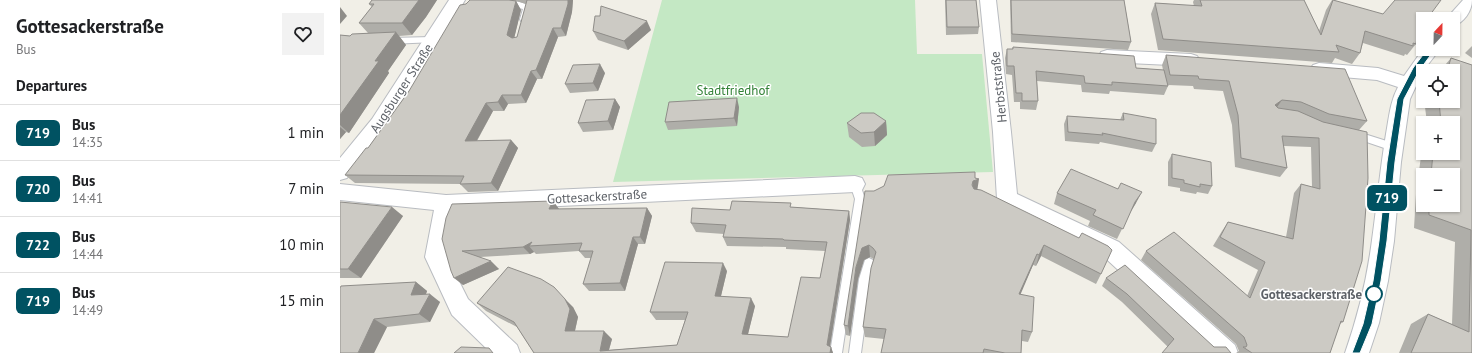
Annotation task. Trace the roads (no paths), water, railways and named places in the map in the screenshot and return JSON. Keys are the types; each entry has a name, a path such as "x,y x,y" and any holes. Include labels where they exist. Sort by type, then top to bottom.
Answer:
{"street":[{"name":"Herbststraße","path":"988,0 1002,48 1005,175 1004,199 1111,249 1226,353"},
{"path":"1460,13 1471,0"},
{"name":"Augsburger Straße","path":"340,172 379,124 432,40 459,1"},
{"path":"1089,54 1205,60"},
{"path":"1357,353 1367,324 1377,281 1393,146 1401,99 1416,70 1427,56"},
{"path":"1306,68 1378,74 1408,84"},
{"name":"Gottesackerstraße","path":"340,192 446,203 855,184"},
{"path":"446,203 436,256 460,306 508,353"}],"lane":[{"path":"496,2 517,3 527,8 521,29"},
{"path":"379,41 432,40"},
{"path":"1348,133 1393,146"},
{"path":"836,353 860,199 855,184"},
{"path":"855,353 865,298 869,263"}],"place":[{"name":"Gottesackerstraße","path":"1374,294"}],"park label":[{"name":"Stadtfriedhof","path":"733,90"}]}
